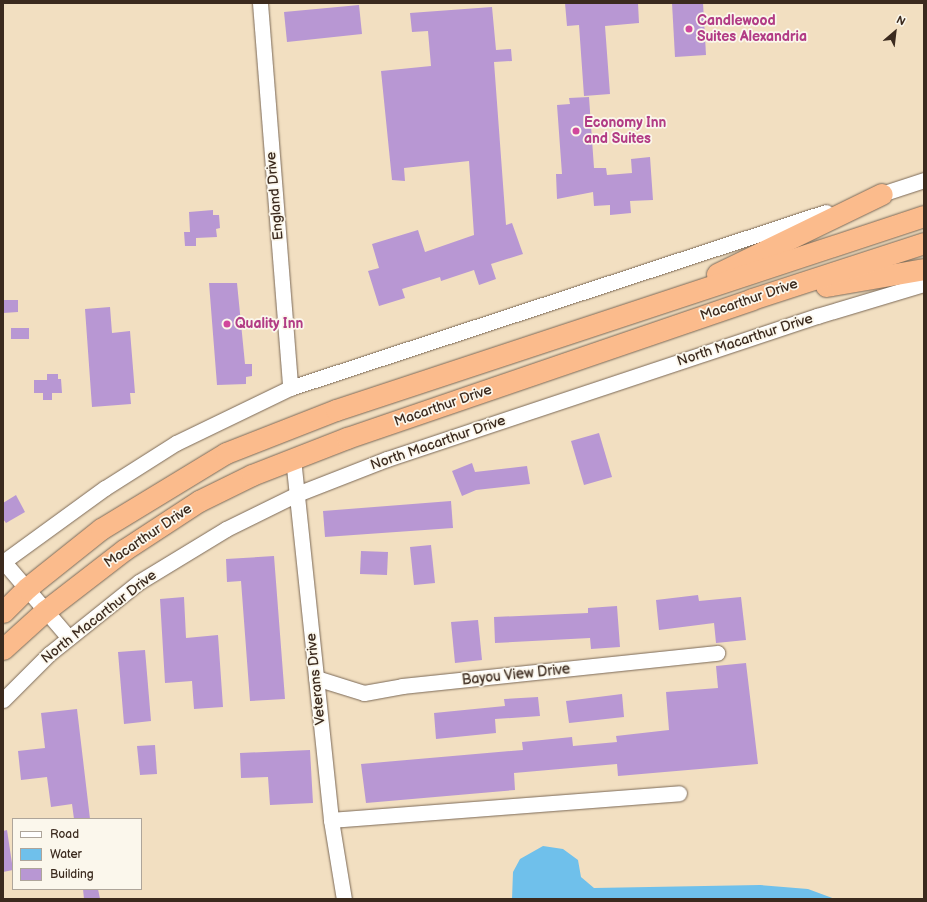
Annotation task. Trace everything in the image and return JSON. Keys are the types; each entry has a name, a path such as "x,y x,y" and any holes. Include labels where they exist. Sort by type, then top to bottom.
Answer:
{"highway":[{"path":"661,304 750,257 882,194"},
{"name":"Macarthur Drive","path":"3,612 27,588 101,529 162,490 226,453 292,425 924,216"},
{"name":"Macarthur Drive","path":"3,649 45,611 160,525 219,491 293,458 752,299 924,243"},
{"path":"752,299 924,269"},
{"path":"292,425 293,458"}],"street":[{"name":"England Drive","path":"260,3 290,388"},
{"path":"69,638 3,561 105,488 176,443 290,388 924,180"},
{"name":"North Macarthur Drive","path":"3,700 41,661 120,596 192,548 297,494 387,459 817,316 924,284"},
{"name":"Veterans Drive","path":"293,458 331,820 344,899"},
{"name":"Bayou View Drive","path":"316,678 364,693 402,686 718,653"},
{"path":"331,820 679,793"}],"water":[{"path":"543,846 563,849 578,860 581,877 594,888 760,885 808,889 835,899 512,899 513,872 520,859"}],"building":[{"path":"565,3 638,3 639,23 605,26 610,94 584,96 579,25 567,26"},
{"name":"Candlewood Suites Alexandria","path":"672,3 703,3 706,55 675,57"},
{"path":"359,5 362,34 287,42 284,12"},
{"path":"492,7 496,50 511,49 512,61 494,62 506,225 512,223 523,254 491,264 496,279 479,285 474,270 441,281 440,277 402,289 405,298 379,306 368,271 379,268 372,244 418,230 425,252 474,235 469,161 404,168 405,181 392,180 381,71 431,66 428,31 412,32 410,13"},
{"name":"Economy Inn and Suites","path":"589,97 594,168 606,168 607,175 632,173 631,159 650,157 653,200 630,201 631,213 610,215 610,205 594,206 593,192 557,199 556,174 562,174 557,105 570,104 569,98"},
{"path":"213,210 213,215 219,215 220,228 216,229 217,237 196,238 196,246 185,246 184,232 190,232 189,212"},
{"name":"Quality Inn","path":"209,283 237,283 245,364 252,364 252,376 246,377 246,384 217,385"},
{"path":"3,300 18,300 18,312 3,313"},
{"path":"110,307 112,333 130,331 135,393 130,393 131,404 92,407 85,309"},
{"path":"11,328 29,328 29,339 11,339"},
{"path":"47,374 58,374 58,379 61,379 62,393 52,393 52,400 43,400 43,393 34,393 34,380 47,380"},
{"path":"599,433 612,477 584,485 571,441"},
{"path":"472,463 475,472 527,466 530,484 476,490 462,496 452,471"},
{"path":"16,495 25,512 6,523 3,519 3,503"},
{"path":"451,501 453,528 325,537 323,511"},
{"path":"431,545 435,583 414,585 410,547"},
{"path":"361,551 388,552 387,575 360,574"},
{"path":"274,556 285,699 250,701 241,581 227,582 226,559"},
{"path":"698,595 699,601 741,597 746,640 716,643 714,623 659,630 656,600"},
{"path":"184,597 186,638 218,635 223,707 194,709 192,681 165,683 160,599"},
{"path":"617,606 620,647 591,649 590,638 495,643 494,617 588,613 588,608"},
{"path":"478,620 482,660 455,663 451,622"},
{"path":"145,650 151,721 124,724 118,652"},
{"path":"746,663 758,764 618,776 617,764 514,773 515,790 366,803 361,764 523,750 522,742 572,737 573,746 617,742 616,736 669,730 666,692 718,688 716,666"},
{"path":"622,694 624,717 569,723 566,701"},
{"path":"538,697 540,716 495,719 496,733 436,739 434,713 505,706 504,699"},
{"path":"77,709 90,818 74,818 72,804 51,807 47,777 21,780 18,751 45,748 41,713"},
{"path":"155,745 157,774 140,775 137,746"},
{"path":"310,750 313,803 270,805 268,777 241,778 240,753"},
{"path":"7,830 12,870 3,872 3,831"},
{"path":"83,890 98,890 100,899 84,899"}],"place":[{"name":"Candlewood Suites Alexandria","path":"689,29"},
{"name":"Economy Inn and Suites","path":"576,131"},
{"name":"Quality Inn","path":"227,324"}]}
